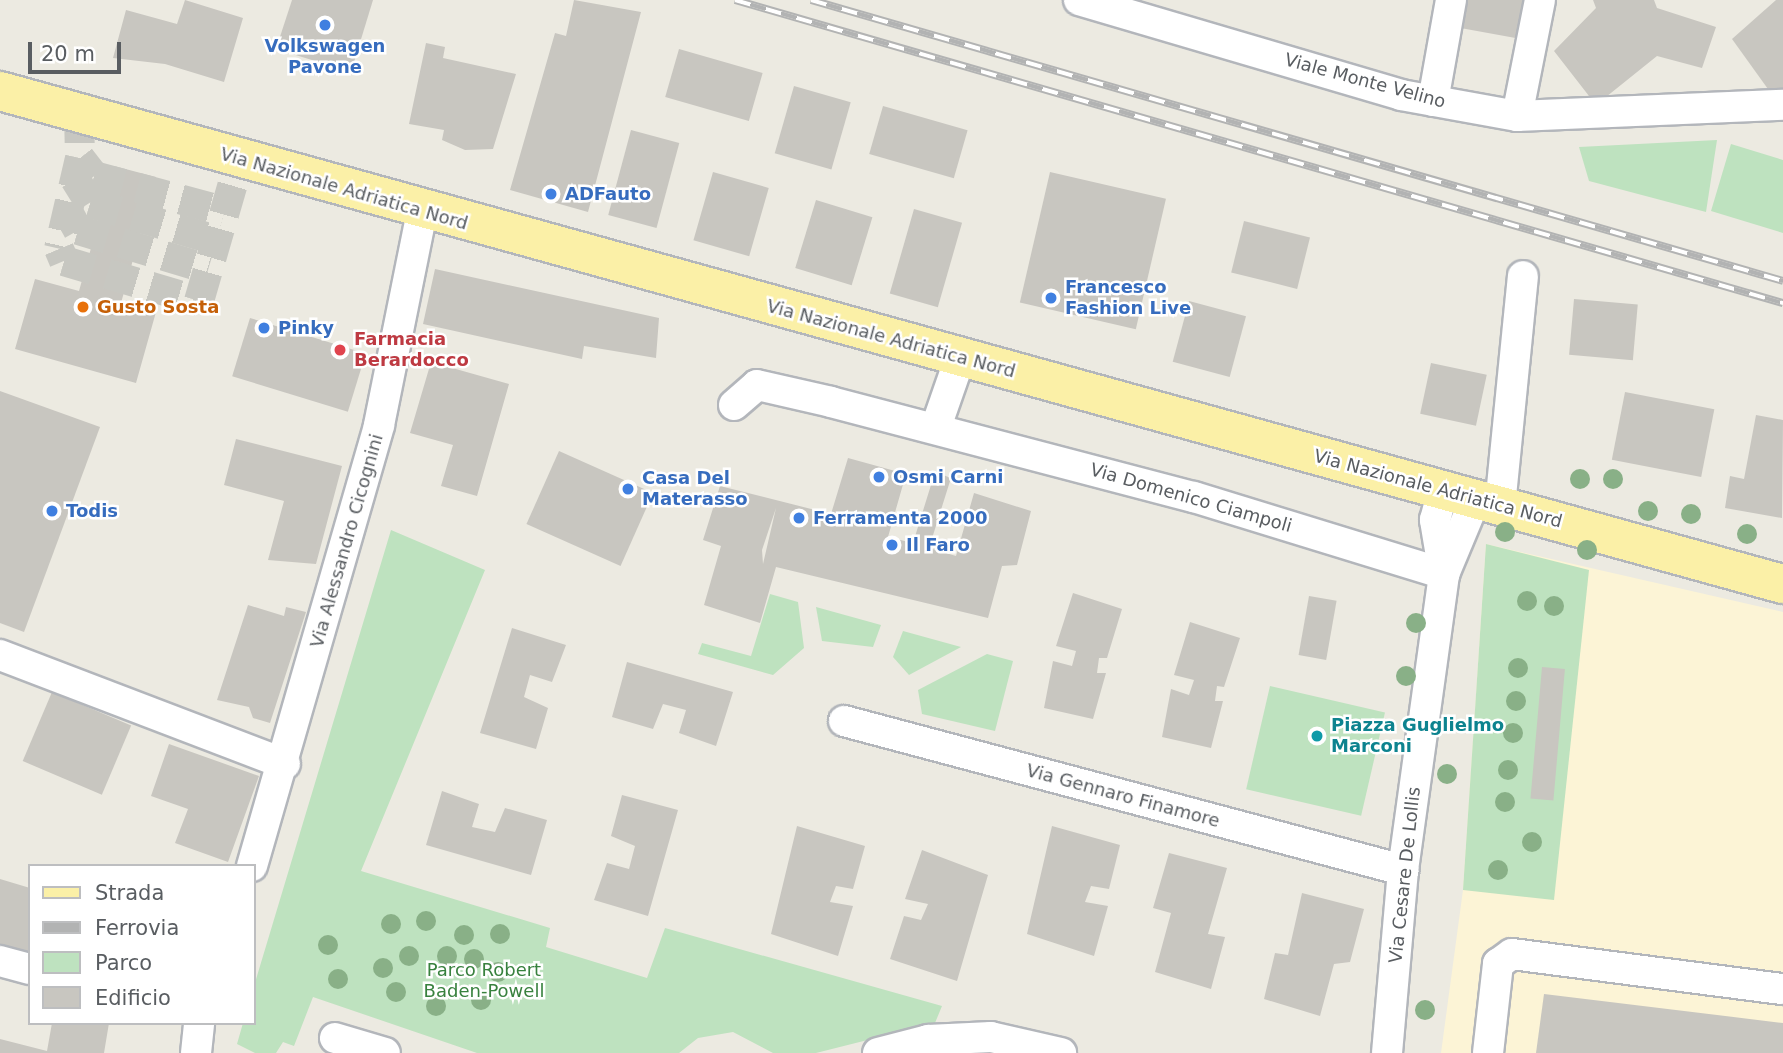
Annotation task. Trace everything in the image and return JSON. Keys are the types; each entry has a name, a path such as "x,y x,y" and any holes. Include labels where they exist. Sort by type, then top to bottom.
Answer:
{"main road":[{"name":"Via Nazionale Adriatica Nord","path":"0,91 422,211 1783,584"}],"street":[{"name":"Viale Monte Velino","path":"1079,0 1433,101 1517,116 1783,105"},
{"path":"1433,101 1451,0"},
{"path":"1517,116 1540,0"},
{"name":"Via Alessandro Cicognini","path":"253,864 285,764 379,425 422,211"},
{"name":"Via Cesare De Lollis","path":"1387,1053 1403,870 1444,573 1473,499 1524,276"},
{"path":"936,427 960,358"},
{"name":"Via Domenico Ciampoli","path":"734,405 757,385 936,427 1444,573"},
{"path":"0,655 285,764"},
{"name":"Via Gennaro Finamore","path":"844,721 1403,870"},
{"path":"1488,1053 1498,964 1512,954 1783,989"},
{"path":"0,961 28,968"},
{"path":"878,1053 928,1040 991,1037 1060,1053"},
{"path":"335,1038 385,1053"}],"shaded area":[{"path":"1486,544 1783,612 1783,1053 1441,1053 1463,890"}],"green space":[{"path":"1717,140 1706,212 1589,181 1579,147"},
{"path":"1731,144 1783,160 1783,233 1711,211"},
{"name":"Parco Robert Baden-Powell","path":"391,530 485,570 361,871 550,928 546,947 647,978 665,928 942,1006 935,1023 816,1053 773,1053 733,1032 698,1038 679,1053 477,1053 313,997 294,1046 283,1042 276,1053 255,1053 237,1044 242,1025 256,1025 256,979"},
{"path":"1486,544 1589,570 1554,900 1463,890"},
{"path":"770,594 798,602 804,648 773,675 698,654 702,643 751,656"},
{"path":"816,607 881,625 873,647 822,641"},
{"path":"903,631 961,647 909,675 893,657"},
{"path":"987,654 1013,661 995,731 922,714 918,690"},
{"path":"1270,686 1385,713 1361,816 1246,789"}],"building":[{"path":"185,0 243,18 224,82 165,64 113,58 126,10 177,24"},
{"name":"Volkswagen Pavone","path":"292,0 373,0 351,72 276,49"},
{"path":"574,0 641,12 588,212 510,190 555,33 566,36"},
{"path":"1460,0 1528,0 1521,39 1455,27"},
{"path":"1593,0 1654,0 1657,8 1716,27 1702,68 1657,56 1596,105 1554,51 1596,8"},
{"path":"1776,0 1783,0 1783,90 1773,96 1732,39"},
{"path":"426,43 445,47 443,58 516,74 493,149 465,150 442,140 444,130 409,124"},
{"path":"679,49 763,73 749,121 665,97"},
{"path":"794,86 851,102 831,170 775,153"},
{"path":"883,106 968,130 954,178 869,154"},
{"path":"631,130 679,143 657,228 608,215"},
{"path":"114,166 156,177 121,303 156,312 136,383 15,349 35,279 79,291"},
{"path":"713,172 769,188 749,256 693,240"},
{"path":"1050,172 1166,199 1136,329 1020,303"},
{"path":"816,200 872,217 852,285 795,268"},
{"path":"914,209 962,223 938,307 890,294"},
{"path":"1244,221 1310,237 1297,289 1231,272"},
{"path":"435,269 659,318 656,358 584,346 582,359 423,324"},
{"path":"1574,299 1638,305 1633,360 1569,355"},
{"path":"1189,301 1246,316 1230,377 1173,362"},
{"path":"250,318 366,353 348,412 232,376"},
{"path":"431,362 509,384 477,496 441,486 453,445 410,433"},
{"path":"1431,363 1487,375 1476,426 1420,414"},
{"path":"0,391 100,427 24,632 0,623"},
{"path":"1625,392 1714,409 1701,477 1612,460"},
{"path":"1756,415 1783,420 1782,518 1725,508 1730,476 1744,479"},
{"path":"236,439 342,466 316,564 268,560 284,501 224,485"},
{"path":"559,451 653,493 621,566 526,524"},
{"path":"848,458 906,474 888,537 913,543 935,472 951,478 929,548 956,556 974,493 1031,511 1017,565 1002,566 988,618 776,567 760,623 704,605 721,546 703,540 720,486 831,514","holes":["776,508 763,564 762,550"]},
{"path":"1073,593 1122,609 1107,658 1099,658 1097,673 1106,673 1093,719 1044,708 1053,661 1072,666 1076,651 1056,646"},
{"path":"1309,596 1337,601 1326,660 1299,655"},
{"path":"248,605 284,616 286,607 306,612 270,723 253,718 249,707 217,700"},
{"path":"1190,622 1240,638 1224,687 1217,686 1215,701 1223,701 1211,748 1162,737 1171,689 1189,695 1194,680 1174,675"},
{"path":"512,628 566,645 552,682 530,675 524,697 548,708 536,749 480,733"},
{"path":"627,662 733,692 716,746 679,733 686,710 663,704 653,729 612,717"},
{"path":"1542,667 1565,669 1553,801 1530,798"},
{"path":"52,692 131,726 102,795 23,761"},
{"path":"169,744 259,776 228,862 175,843 188,809 151,796"},
{"path":"442,791 479,804 472,827 495,832 505,808 547,820 531,875 426,845"},
{"path":"622,795 678,810 648,916 594,900 607,863 629,869 635,846 611,836"},
{"path":"797,826 865,846 853,889 836,886 830,902 853,906 838,956 771,934"},
{"path":"1052,826 1120,845 1109,889 1091,886 1085,902 1108,906 1094,956 1027,934"},
{"path":"922,850 988,875 957,981 890,959 904,916 921,920 928,904 905,899"},
{"path":"1169,853 1227,868 1208,934 1225,937 1211,989 1155,972 1171,913 1153,908"},
{"path":"0,879 28,887 28,954 0,946"},
{"path":"1302,893 1364,909 1350,962 1334,964 1320,1016 1264,999 1275,953 1288,955"},
{"path":"1544,994 1783,1023 1783,1053 1536,1053"},
{"path":"52,1025 109,1025 104,1053 0,1053 0,1039 47,1051"}],"tunnel":[{"path":"79,113 80,158 59,249 64,261 199,301 240,159"},
{"path":"80,158 94,176 224,211"},
{"path":"75,179 90,203 216,240"},
{"path":"68,212 78,230 208,269"}],"railway":[{"path":"735,0 1783,303"},
{"path":"811,0 1783,281"}],"place":[{"name":"Volkswagen Pavone","path":"325,25"},
{"name":"ADFauto","path":"551,194"},
{"name":"Francesco Fashion Live","path":"1051,298"},
{"name":"Gusto Sosta","path":"83,307"},
{"name":"Pinky","path":"264,328"},
{"name":"Farmacia Berardocco","path":"340,350"},
{"name":"Osmi Carni","path":"879,477"},
{"name":"Casa Del Materasso","path":"628,489"},
{"name":"Todis","path":"52,511"},
{"name":"Ferramenta 2000","path":"799,518"},
{"name":"Il Faro","path":"892,545"},
{"name":"Piazza Guglielmo Marconi","path":"1317,736"}]}
